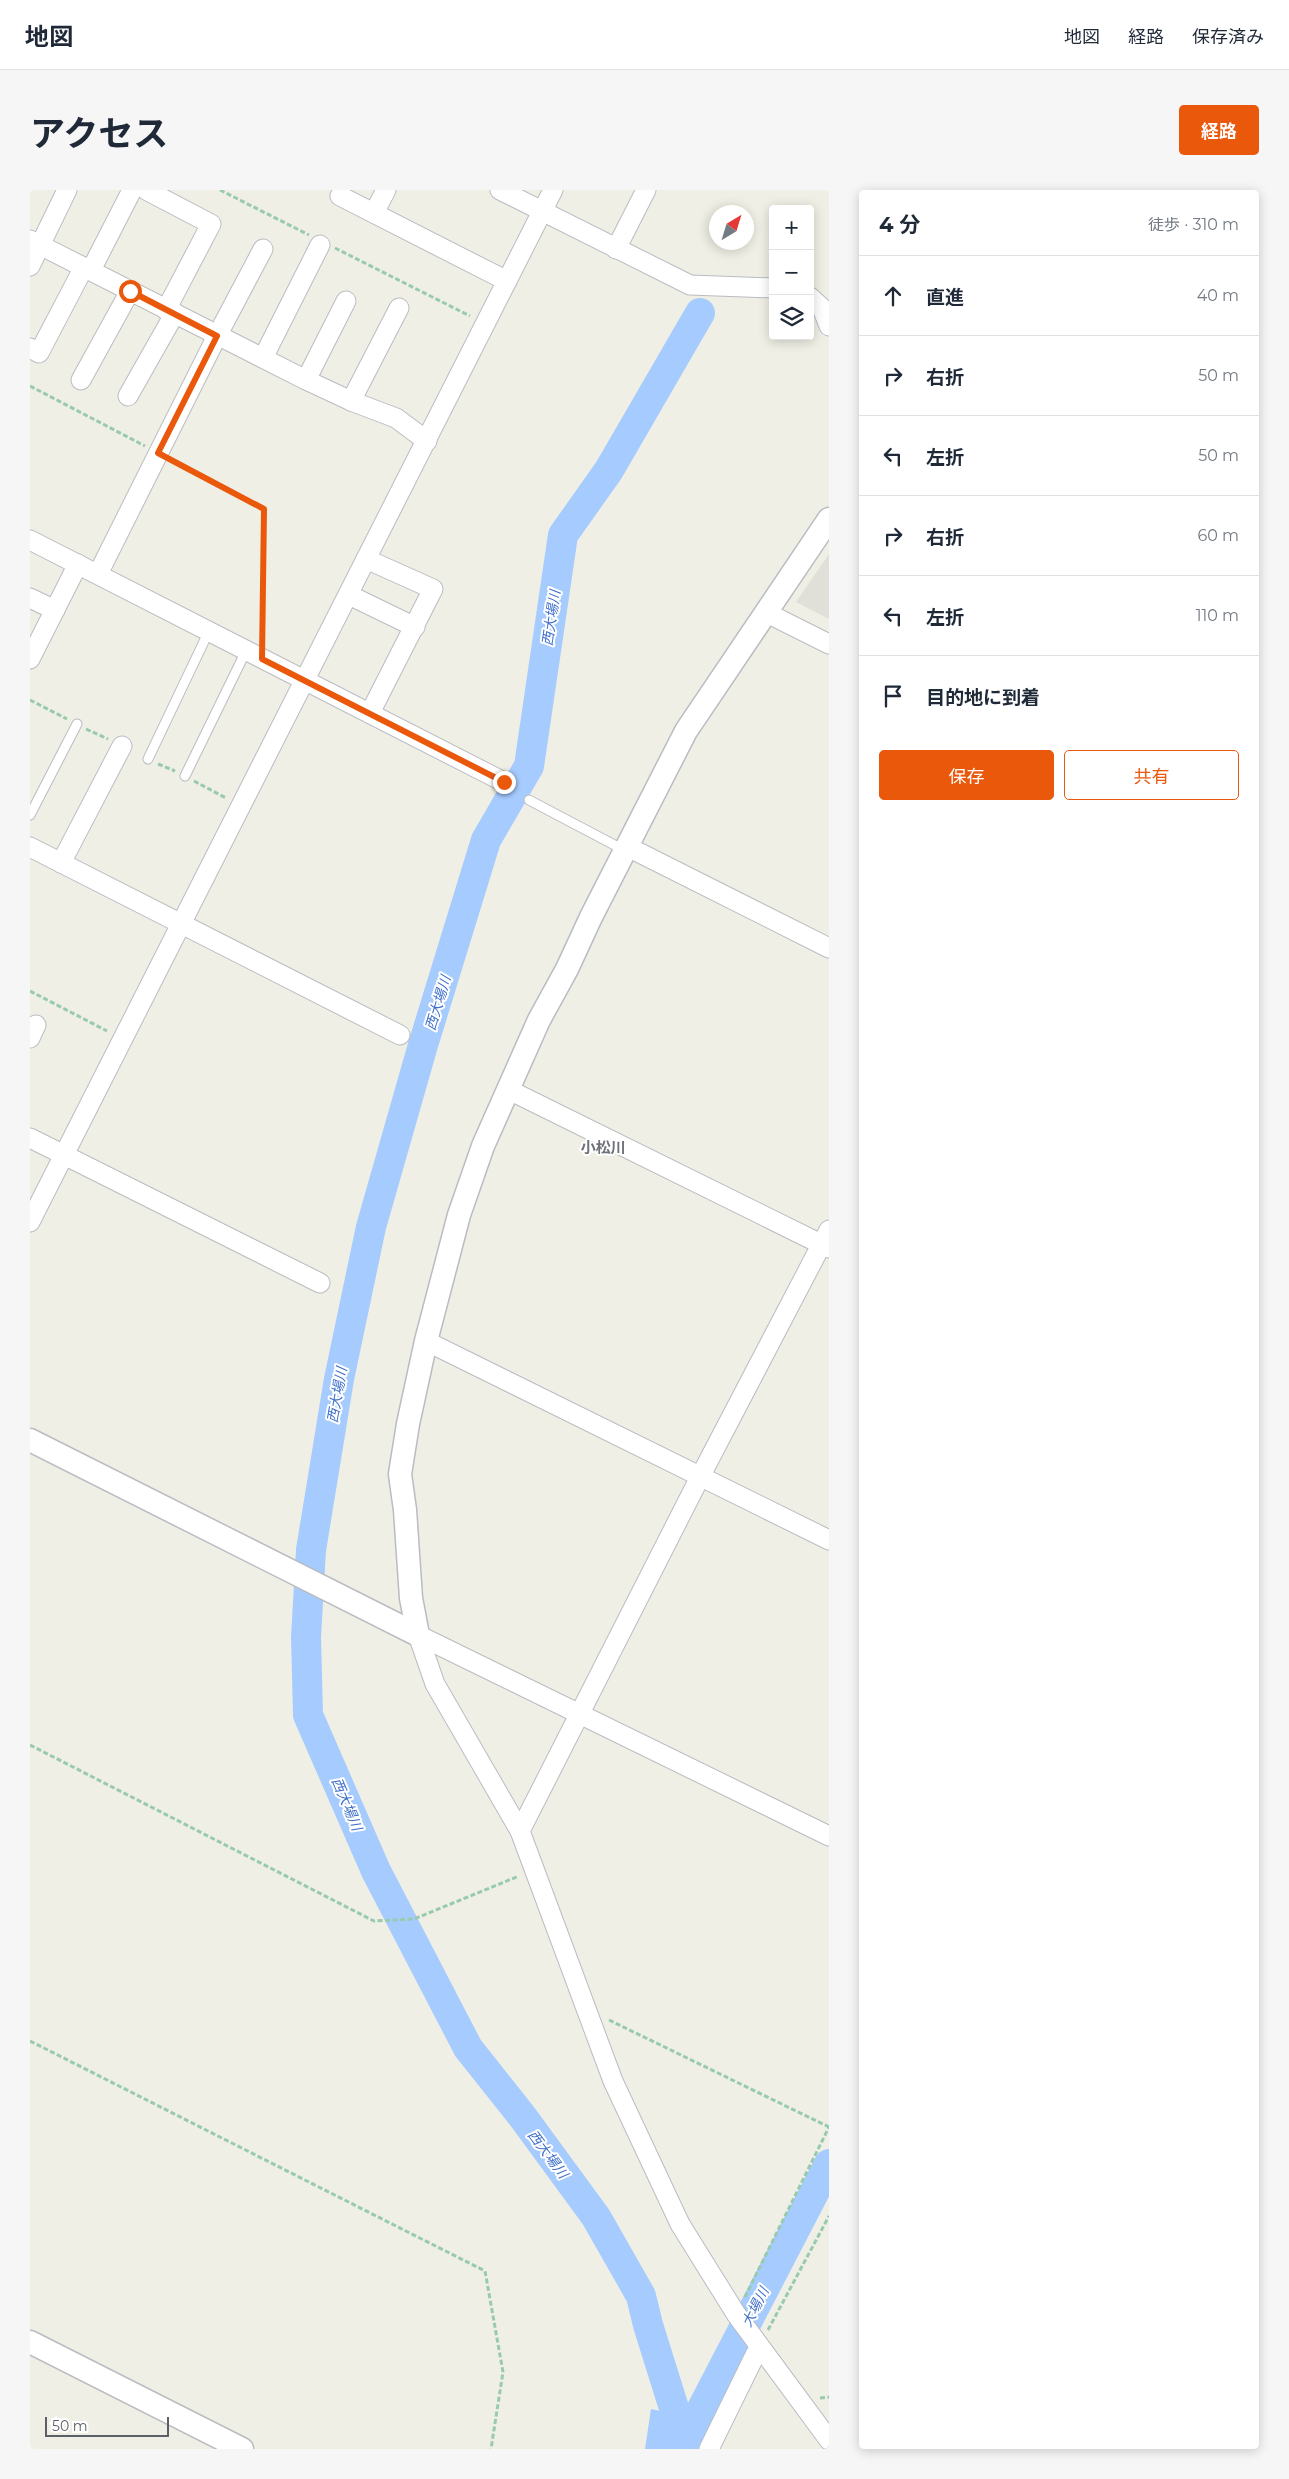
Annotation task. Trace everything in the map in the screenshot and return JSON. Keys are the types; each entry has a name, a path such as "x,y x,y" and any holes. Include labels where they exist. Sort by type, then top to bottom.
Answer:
{"street":[{"path":"30,266 35,242 67,190"},
{"path":"30,348 39,353 132,190"},
{"path":"128,396 211,224 146,190"},
{"path":"374,213 386,190"},
{"path":"500,190 690,285 769,288"},
{"path":"30,1222 121,1038 181,924 553,190"},
{"path":"616,249 646,190"},
{"path":"340,196 507,281"},
{"path":"35,242 306,380 351,401 396,418 427,441"},
{"path":"263,358 321,243"},
{"path":"98,574 217,336 263,249"},
{"path":"81,380 130,291"},
{"path":"306,380 346,300"},
{"path":"814,300 822,308 829,326"},
{"path":"351,401 399,308"},
{"path":"829,519 686,731 539,1020 507,1089 483,1146 459,1214 426,1341 408,1424 400,1474 411,1598 418,1635 435,1684 520,1831 613,2080 663,2190 693,2246 736,2314 829,2440"},
{"path":"30,540 504,782"},
{"path":"366,559 433,590 370,712"},
{"path":"31,654 78,564"},
{"path":"348,595 415,627"},
{"path":"30,598 55,610"},
{"path":"767,613 829,644"},
{"path":"61,863 122,746"},
{"path":"30,847 400,1035"},
{"path":"627,849 829,948"},
{"path":"507,1089 827,1241 700,1477 520,1831"},
{"path":"30,1138 320,1284"},
{"path":"426,1341 829,1540"},
{"path":"30,1440 291,1573 829,1836"},
{"path":"30,2342 242,2449"},
{"path":"709,2449 759,2347"}],"lane":[{"path":"148,759 208,631"},
{"path":"185,776 254,655"},
{"path":"30,815 77,724"},
{"path":"529,800 627,849"}],"path":[{"path":"220,190 321,243 477,320"},
{"path":"30,386 264,509 254,655"},
{"path":"30,991 121,1038"},
{"path":"30,1745 374,1921 414,1919 535,1869"},
{"path":"588,2009 829,2127 736,2314"},
{"path":"30,2041 485,2271 503,2372 491,2449"},
{"path":"759,2347 829,2216"}],"shaded area":[{"path":"829,554 829,619 796,602"}],"water":[{"path":"651,2409 708,2421 694,2449 645,2449"}],"waterway":[{"name":"西大場川","path":"678,2449 683,2437 648,2325 641,2296 596,2217 522,2116 468,2048 376,1871 308,1715 306,1637 311,1550 339,1379 371,1227 423,1045 486,840 529,766 563,535 609,470 700,313"},
{"name":"大場川","path":"681,2449 829,2164"}],"district":[{"name":"小松川","path":"603,1148"}],"route":[{"path":"130,291 217,336 158,453 264,509 262,659 370,712 504,782"}]}
